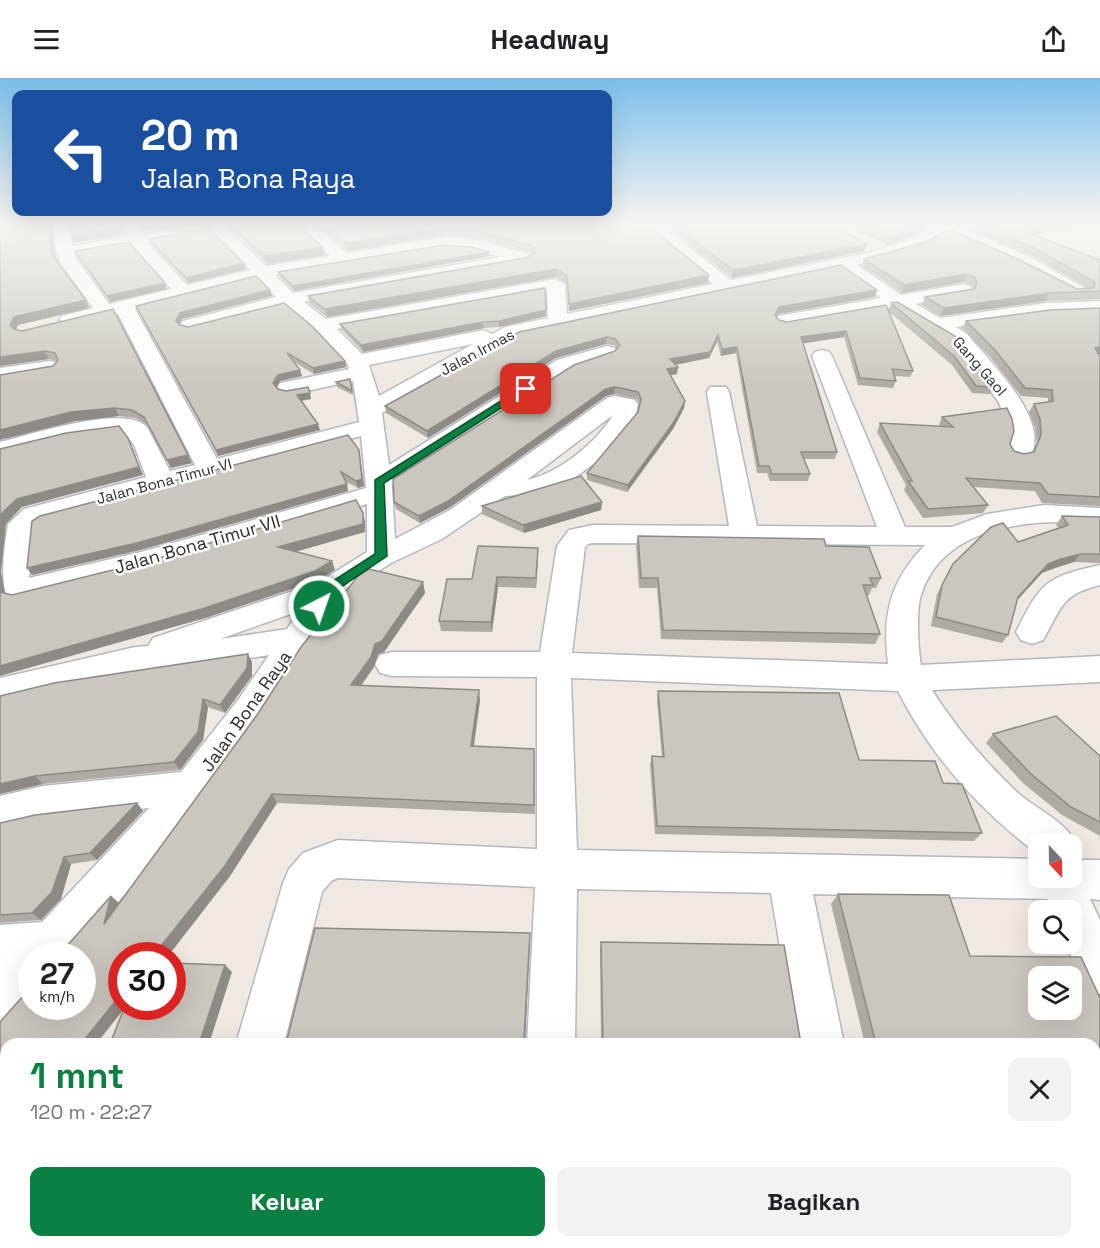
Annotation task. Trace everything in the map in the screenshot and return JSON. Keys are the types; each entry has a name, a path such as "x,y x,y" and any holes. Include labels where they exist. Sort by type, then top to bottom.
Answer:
{"street":[{"path":"86,278 114,309 210,469"},
{"path":"171,278 183,292"},
{"path":"49,325 241,278"},
{"path":"269,278 289,299 322,326 359,367 370,419 379,487 381,556"},
{"path":"190,325 289,299 412,278"},
{"path":"716,278 728,287"},
{"name":"Jalan Irmas","path":"370,419 512,331 773,278"},
{"name":"Gang Gaol","path":"864,278 896,300 960,338 1009,400 1022,427 1024,440 1020,453"},
{"path":"1056,278 1082,291"},
{"path":"322,326 557,284 555,309 558,322"},
{"path":"785,320 963,290"},
{"path":"938,324 1046,309 1100,307"},
{"path":"288,388 359,367 512,331"},
{"name":"Jalan Bona Timur VII","path":"14,588 18,591 143,561 379,487 565,365 607,352"},
{"path":"822,356 895,536"},
{"path":"0,375 49,367"},
{"path":"718,392 744,533"},
{"name":"Jalan Bona Raya","path":"53,942 133,856 192,787 250,710 330,589 381,556 432,533 501,488 615,403 627,405 628,409 616,429 582,464 566,474 544,482 510,489 501,488"},
{"name":"Jalan Bona Timur VI","path":"14,588 22,524 27,519 210,469 370,419"},
{"path":"0,450 102,425 128,425 139,432 161,482"},
{"path":"1038,834 1000,800 943,734 908,678 903,639 905,596 922,562 953,536 985,523 1037,513 1100,516"},
{"path":"551,1038 557,869 554,666 571,546 579,536 744,533 953,536"},
{"path":"1032,632 1050,594 1068,582 1100,575"},
{"path":"0,691 135,659 185,637 330,589"},
{"path":"135,659 181,657 297,639"},
{"path":"392,664 554,666 908,678 1100,669"},
{"path":"0,813 43,803 192,787"},
{"path":"262,1038 304,883 317,867 338,859 557,869 788,874 1028,869"},
{"path":"788,874 819,1038"},
{"path":"1081,888 1100,971"},
{"path":"0,947 18,951"},
{"name":"Jalan Bona Raya","path":"0,1003 18,982"}],"building":[{"path":"0,278 69,278 86,300 14,317 10,325 22,331 113,309 188,455 167,460 144,417 132,410 115,408 71,412 0,430 0,375 53,366 58,360 55,353 45,351 0,357"},
{"path":"94,278 160,278 165,283 107,296"},
{"path":"250,278 258,278 270,290 180,313 176,321 188,327 284,303 312,326 345,361 313,368 287,353 300,370 278,375 273,383 278,389 286,391 308,387 310,393 297,395 318,424 216,450 136,306"},
{"path":"284,278 341,278 293,286"},
{"path":"413,278 506,278 325,309 308,296"},
{"path":"567,278 696,278 569,304"},
{"path":"780,278 859,278 877,290 779,307 775,315 779,320 787,322 886,305 913,371 892,369 896,381 860,378 846,331 801,337 837,452 801,452 810,474 772,474 769,466 759,466 737,347 722,349 718,335 710,352 670,359 678,367 667,369 685,401 674,422 628,485 587,473 638,412 641,399 638,392 615,387 606,389 448,501 419,516 394,502 393,479 574,365 615,351 620,345 615,339 607,337 556,351 427,431 385,406 519,332"},
{"path":"893,278 946,278 904,285"},
{"path":"974,278 1055,278 1077,289 1094,288 1095,282 1087,278 1100,278 1100,291 1049,293 944,308 925,297 974,289 977,284"},
{"path":"545,288 546,310 499,321 361,345 340,324"},
{"path":"897,302 955,336 994,387 976,386 955,357 891,303"},
{"path":"1100,308 1100,347 1095,348 1100,357 1100,497 1048,494 1040,483 966,478 988,505 928,509 908,481 912,481 880,423 953,427 942,417 1007,408 1014,431 1010,444 1014,451 1024,454 1034,452 1041,435 1040,419 1034,404 1053,401 1052,390 1025,388 995,350 966,321 1050,310"},
{"path":"350,379 352,391 336,382"},
{"path":"119,426 128,438 139,467 17,499 0,515 0,449 66,433"},
{"path":"348,435 359,450 362,479 356,481 341,472 347,484 137,543 27,568 32,521 40,516"},
{"path":"581,476 602,502 523,525 482,506"},
{"path":"356,500 363,513 363,524 278,547 332,561 315,571 205,608 0,666 0,592 12,595 149,561"},
{"path":"1062,516 1100,517 1100,554 1080,554 1048,564 1018,597 1008,635 936,617 942,585 953,564 991,527 1003,523 1018,542 1068,525"},
{"path":"638,536 824,539 826,546 869,547 881,578 870,578 873,585 863,585 880,634 663,630 658,578 641,578"},
{"path":"478,546 538,548 536,578 497,577 491,622 439,621 447,579 472,579"},
{"path":"369,569 423,582 382,641 375,644 371,657 351,685 479,690 471,746 534,749 534,805 272,794 224,867 164,942 108,942 108,1010 86,1038 0,1038 0,1022 18,1002 18,1020 96,1020 96,942 70,942 111,896 104,924 257,715 301,647 358,576"},
{"path":"248,654 247,668 220,705 203,699 198,732 174,762 35,776 0,784 0,696 54,683"},
{"path":"658,691 839,693 859,760 935,761 943,783 962,784 982,833 657,826 652,756 664,757"},
{"path":"1056,716 1100,756 1100,822 1071,807 1031,774 993,734"},
{"path":"137,803 90,853 64,857 52,892 32,913 0,915 0,823 35,815"},
{"path":"838,894 949,895 970,956 1081,957 1100,998 1100,1038 874,1038"},
{"path":"315,928 530,933 524,1038 288,1038"},
{"path":"601,942 784,945 800,1038 603,1038"},
{"path":"186,964 225,965 201,1038 112,1038 119,1020 186,1020"}],"route":[{"path":"319,606 330,589 381,556 379,482 526,389"}]}
